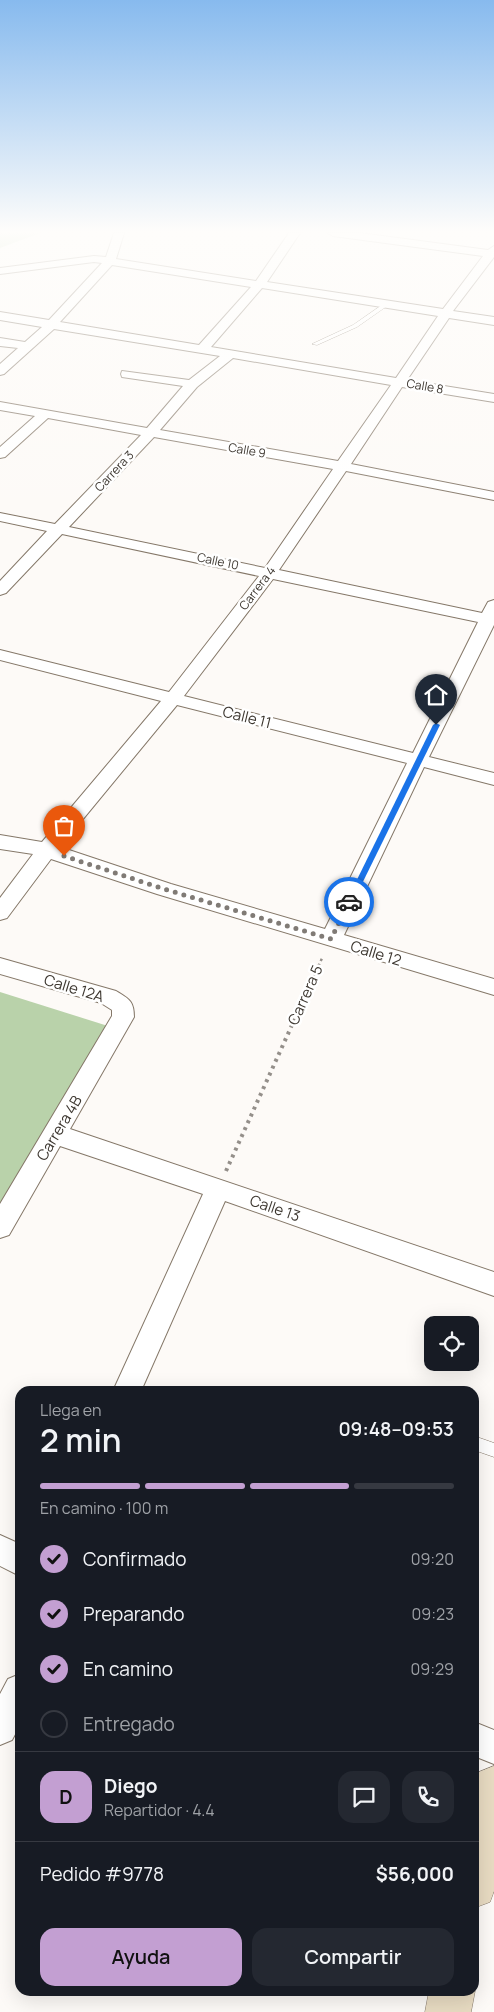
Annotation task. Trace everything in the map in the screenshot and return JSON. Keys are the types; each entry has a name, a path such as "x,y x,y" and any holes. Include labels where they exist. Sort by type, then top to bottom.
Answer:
{"street":[{"path":"0,371 49,327"},
{"name":"Calle 8","path":"63,327 494,398"},
{"path":"203,349 222,327"},
{"name":"Carrera 4","path":"0,913 47,850 174,698 270,572 437,327"},
{"path":"0,342 28,346"},
{"name":"Carrera 3","path":"0,590 150,433 192,384 230,355"},
{"path":"127,374 192,384"},
{"name":"Calle 9","path":"0,406 341,466 494,496"},
{"path":"0,454 44,415"},
{"name":"Calle 10","path":"0,517 270,572 492,614"},
{"path":"0,566 19,571"},
{"path":"331,939 492,614"},
{"name":"Calle 11","path":"0,654 494,779"},
{"name":"Calle 12","path":"0,842 47,850 164,889 494,987"},
{"name":"Calle 12A","path":"0,966 108,997 123,1006 123,1018 118,1030"},
{"name":"Carrera 4B","path":"0,1227 118,1030"},
{"name":"Calle 13","path":"55,1134 218,1188 494,1284"},
{"path":"129,1386 218,1188"},
{"path":"0,1550 15,1558"},
{"path":"0,1728 15,1700"},
{"path":"479,1741 494,1747"},
{"path":"479,1861 494,1787"},
{"path":"448,2012 451,1996"}],"lane":[{"path":"315,344 353,327"},
{"path":"479,1445 494,1450"}],"path":[{"name":"Carrera 5","path":"218,1188 331,939"}],"green space":[{"path":"0,992 108,1026 0,1205"}],"way so far":[{"path":"64,856 164,889 331,939 349,902"}],"route":[{"path":"349,902 436,725"}]}
